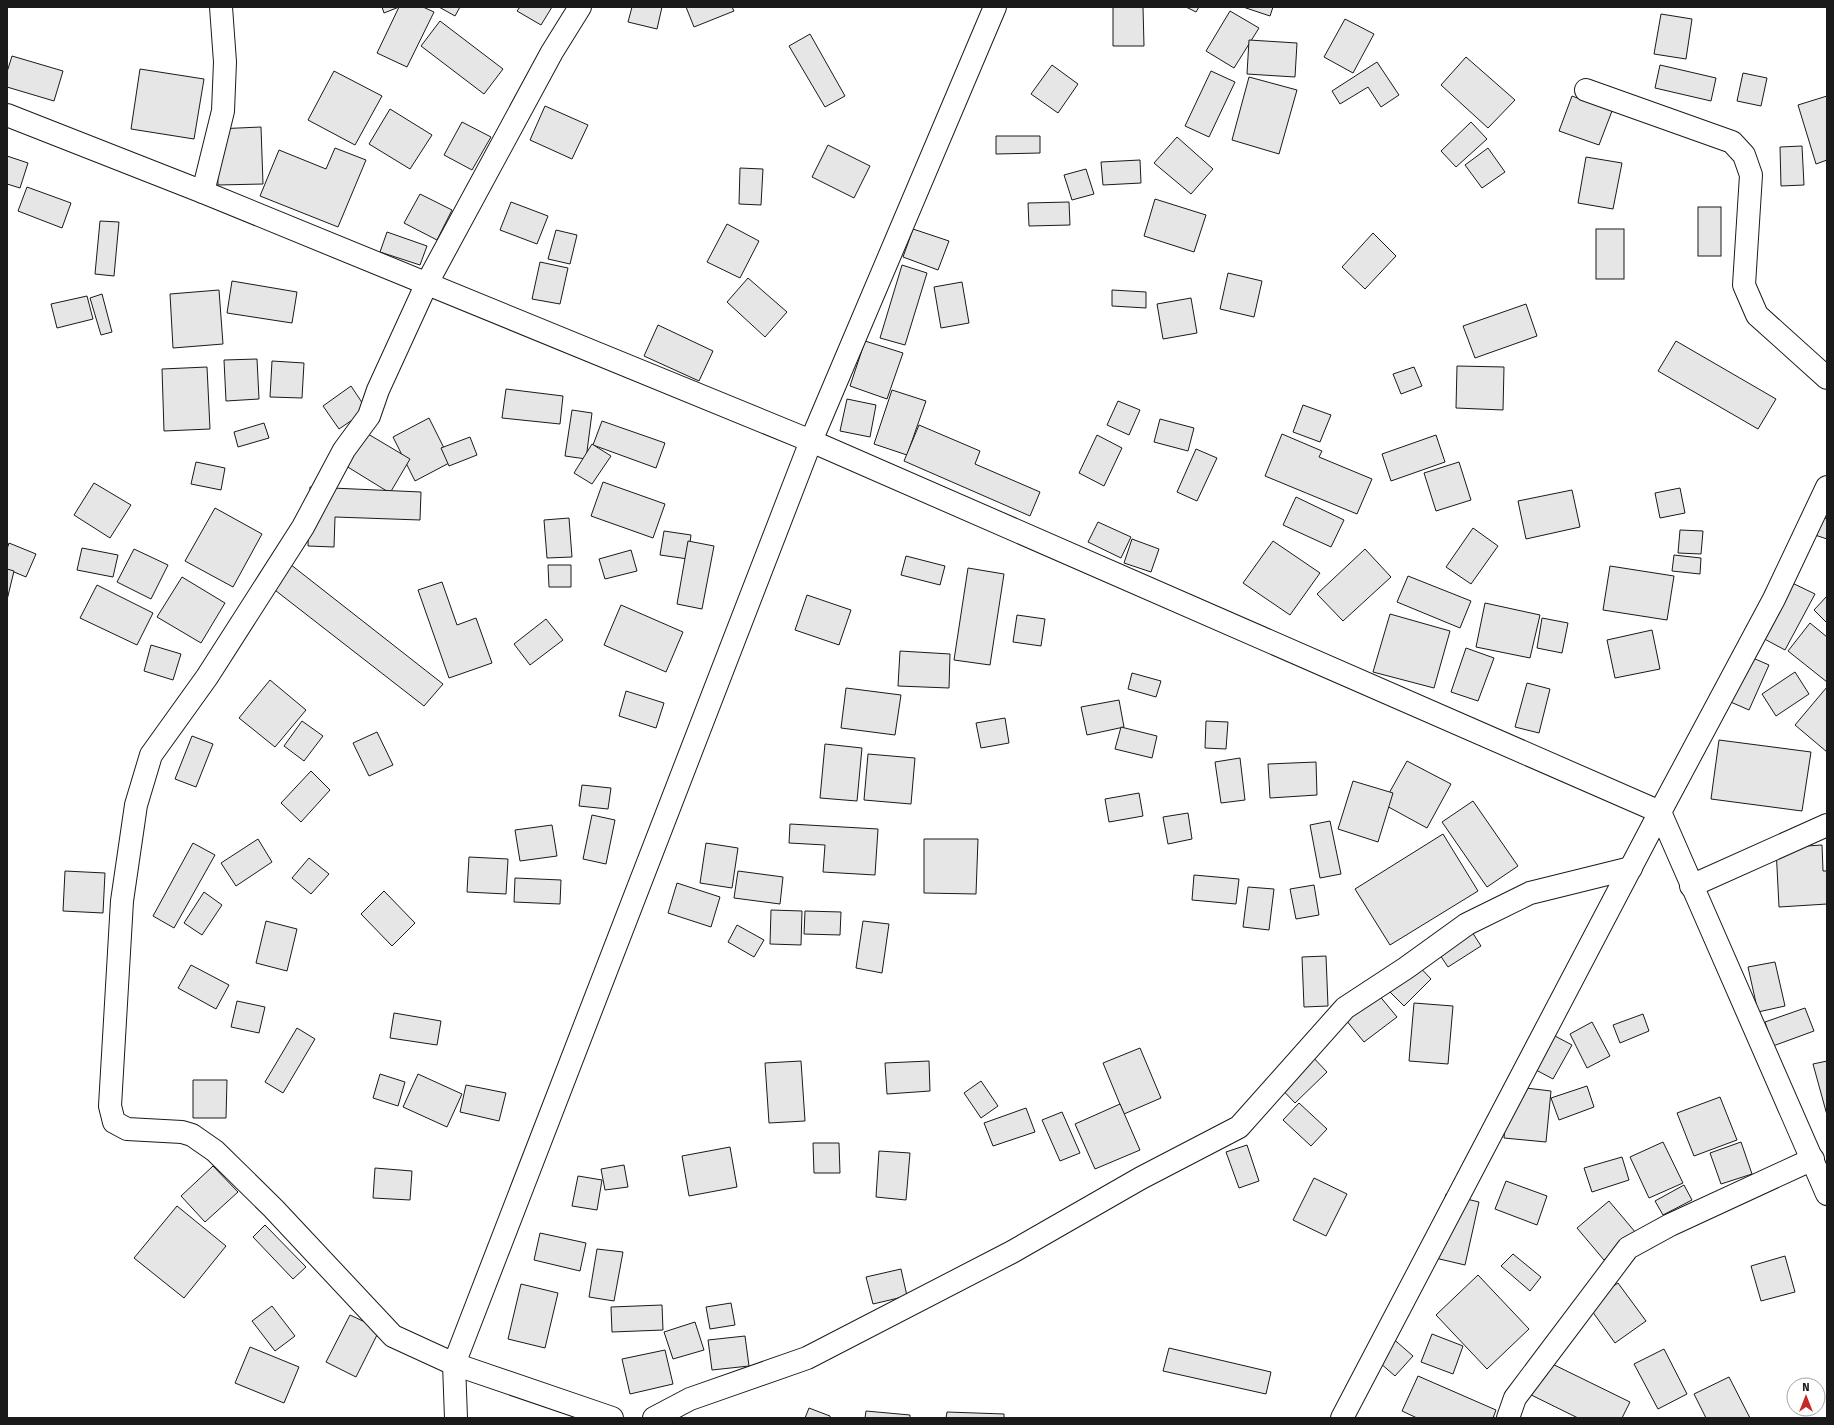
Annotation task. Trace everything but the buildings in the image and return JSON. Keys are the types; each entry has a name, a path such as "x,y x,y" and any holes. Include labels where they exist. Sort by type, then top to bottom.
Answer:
{"street":[{"path":"203,192 223,111 225,62 220,7"},
{"path":"580,7 552,52 427,283 378,390 369,416 344,450 303,527 211,671 151,755 136,805 122,901 110,1106 114,1122 127,1129 182,1132 192,1135 214,1151 273,1208 393,1336 454,1364 612,1418"},
{"path":"456,1418 454,1364 812,441 995,7"},
{"path":"1586,90 1732,142 1744,155 1751,175 1744,285 1757,316 1827,378"},
{"path":"7,115 203,192 812,441 1660,812 1691,886 1813,1159 1827,1194"},
{"path":"1342,1418 1660,812 1774,599 1827,487"},
{"path":"1691,886 1827,825"},
{"path":"654,1418 690,1399 807,1358 1012,1252 1141,1178 1239,1127 1345,1008 1406,968 1467,924 1530,893 1631,868"},
{"path":"1508,1418 1515,1398 1628,1248 1670,1225 1813,1159"}]}
